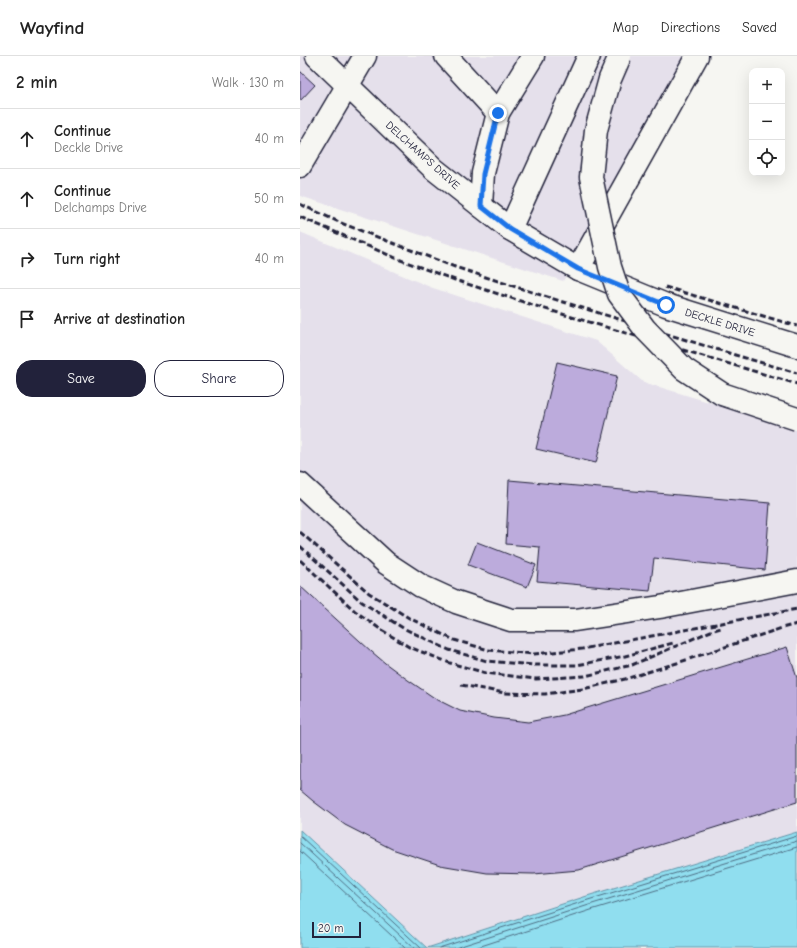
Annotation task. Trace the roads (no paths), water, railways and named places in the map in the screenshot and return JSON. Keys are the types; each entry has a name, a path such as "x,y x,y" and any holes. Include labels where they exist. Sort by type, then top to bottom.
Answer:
{"street":[{"name":"DELCHAMPS DRIVE","path":"317,56 434,169 510,229 578,269"},
{"path":"300,166 365,56"},
{"path":"446,56 498,113"},
{"path":"481,206 483,174 498,113 533,56"},
{"path":"510,229 589,56"},
{"path":"620,56 610,79 596,130 592,177 610,267 619,294 645,329 684,369 722,394 797,419"},
{"path":"578,269 697,56"},
{"name":"DECKLE DRIVE","path":"578,269 666,305 797,346"},
{"path":"300,484 386,562 421,586 456,602 511,620 575,620 660,608 797,581"}],"water":[{"path":"300,830 427,948 300,948"},
{"path":"797,832 797,948 427,948 587,896"}],"railway":[{"path":"300,204 341,223 455,267 544,296 797,373"},
{"path":"300,217 398,259 455,280 542,308 797,384"},
{"path":"665,287 797,326"},
{"path":"300,532 369,593 409,618 454,640 489,650 534,654 582,649 797,609"},
{"path":"300,546 362,602 403,628 449,650 487,661 534,665 577,665 625,656 673,643"},
{"path":"300,560 355,611 409,647 450,663 486,673 536,679 585,676 632,665 721,628"},
{"path":"461,685 505,693 545,694 583,689 625,679 797,624"}]}
